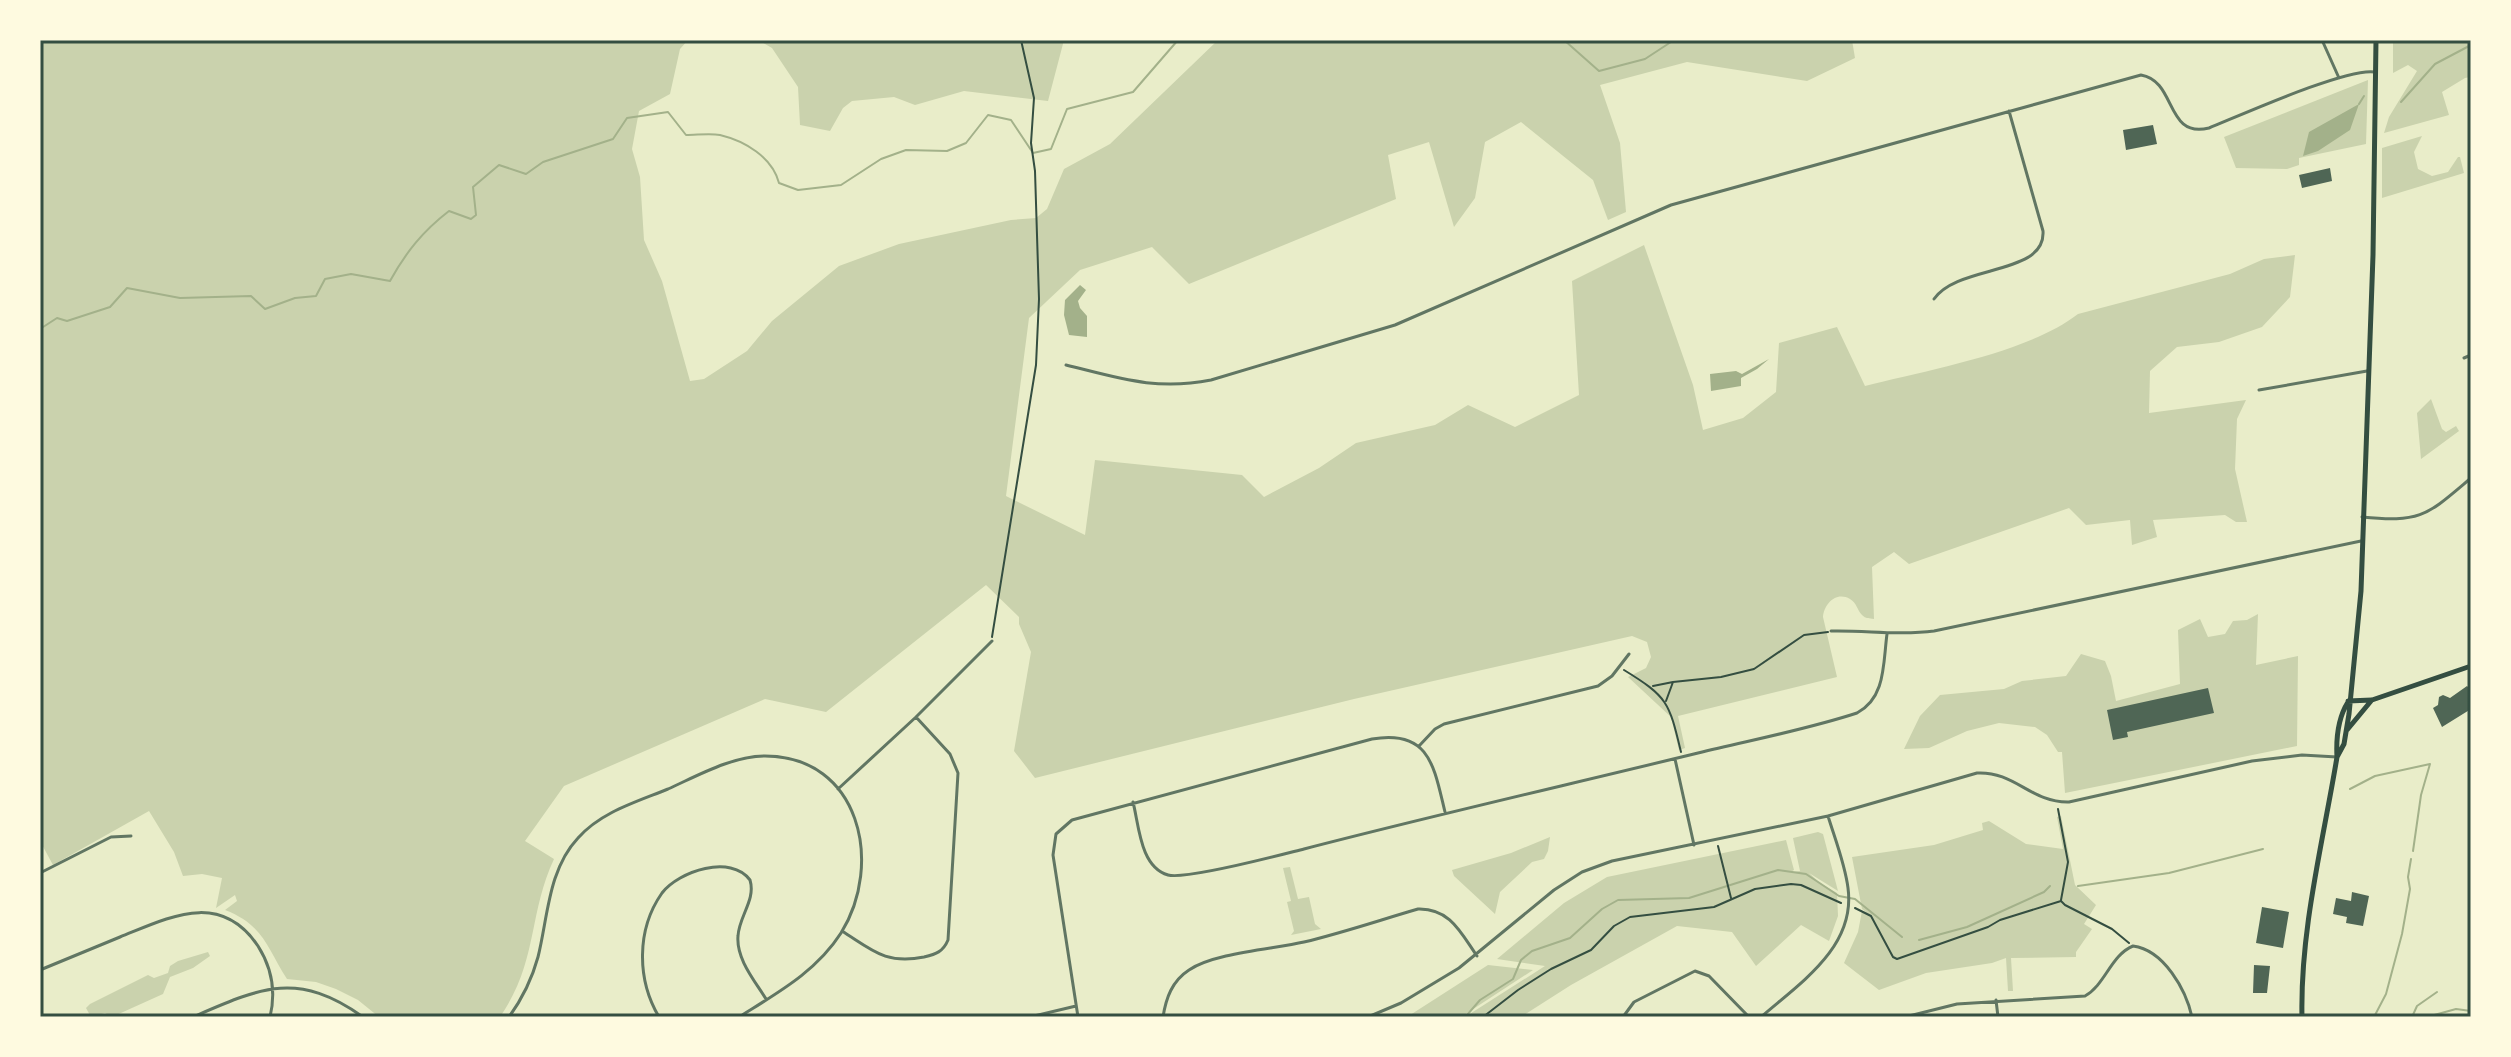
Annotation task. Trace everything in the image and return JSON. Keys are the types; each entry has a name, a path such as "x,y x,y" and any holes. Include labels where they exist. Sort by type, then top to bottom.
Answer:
{"main road":[{"path":"2302,1017 2306,945 2337,757 2346,732 2359,625 2373,255 2376,40"},
{"path":"2348,701 2372,700 2471,666"},
{"path":"2346,732 2372,700"},
{"path":"2337,757 2341,713 2348,701"}],"street":[{"path":"2322,40 2339,78"},
{"path":"1066,365 1152,385 1183,385 1211,380 1409,319 1671,205 2009,111 2146,76 2159,85 2181,123 2201,130 2339,78 2367,70 2375,72"},
{"path":"1934,299 1949,284 2025,260 2036,254 2042,244 2042,229 2009,111"},
{"path":"2464,358 2471,355"},
{"path":"2259,390 2367,371"},
{"path":"2362,517 2417,518 2440,504 2471,478"},
{"path":"1831,631 1887,634 1934,631 2362,541"},
{"path":"1133,802 1146,854 1157,870 1177,876 1282,855 1860,711 1878,693 1887,634"},
{"path":"838,789 992,641"},
{"path":"1419,746 1444,724 1592,688 1608,679 1629,654"},
{"path":"842,931 872,951 897,961 934,955 945,947 948,940 958,773 950,754 916,717"},
{"path":"1078,1017 1053,862 1053,841 1060,828 1072,820 1372,739 1401,737 1419,746 1433,764 1445,812"},
{"path":"1368,1017 1401,1003 1477,956 1554,890 1582,872 1612,861 1828,816 1977,773 2001,774 2042,799 2069,802 2252,761 2302,755 2337,757"},
{"path":"509,1017 531,978 559,865 576,840 598,820 687,780 752,757 778,757 798,761 825,776 838,789 855,815 863,849 861,879 842,931 806,974 739,1017"},
{"path":"1675,759 1694,845"},
{"path":"1761,1017 1826,958 1842,934 1849,895 1828,816"},
{"path":"40,873 111,837 131,836"},
{"path":"659,1017 647,994 643,976 642,954 647,929 665,890 683,878 711,868 737,870 747,876 751,883 751,895 739,926 738,946 766,999"},
{"path":"1163,1017 1176,981 1205,962 1311,940 1418,909 1449,917 1477,956"},
{"path":"40,970 176,915 211,913 236,922 247,932 265,959 273,988 270,1017"},
{"path":"1905,1017 1957,1004 2085,996 2095,989 2124,951 2133,946 2148,951 2177,980 2189,1003 2192,1017"},
{"path":"1623,1017 1634,1002 1695,971 1707,974 1749,1017"},
{"path":"193,1017 249,993 273,988 308,990 338,1001 363,1017"},
{"path":"1996,1000 1998,1017"},
{"path":"1030,1017 1076,1006"}],"path":[{"path":"992,641 1036,365 1039,299 1031,143 1034,98 1021,40"},
{"path":"1651,687 1754,669 1804,635 1831,631"},
{"path":"1620,667 1666,701 1682,757"},
{"path":"1666,701 1673,682"},
{"path":"2058,809 2068,862 2061,901"},
{"path":"1717,841 1731,899"},
{"path":"1483,1017 1551,969 1591,950 1614,926 1630,917 1714,907 1755,889 1791,884 1801,885 1842,904"},
{"path":"1863,911 1872,917 1897,959 2000,920 2061,901"},
{"path":"2061,901 2112,929 2133,946"}],"shaded area":[{"path":"40,40 688,40 680,49 670,94 639,111 632,149 640,177 644,240 662,281 690,381 704,379 747,351 772,321 839,266 899,244 1011,220 1036,218 1047,209 1064,169 1110,144 1218,40 1852,40 1855,58 1807,81 1687,62 1600,85 1620,143 1626,212 1608,220 1593,180 1521,122 1485,142 1475,198 1454,227 1429,142 1388,155 1396,199 1189,284 1152,247 1080,270 1029,318 1006,496 1085,535 1095,460 1242,475 1264,497 1319,468 1356,443 1435,425 1468,405 1515,427 1579,395 1572,281 1644,245 1693,385 1703,430 1743,418 1776,392 1779,343 1837,327 1865,386 2005,350 2057,328 2078,314 2230,274 2264,259 2295,255 2290,297 2262,327 2219,342 2177,347 2150,371 2149,413 2246,400 2237,419 2235,469 2247,522 2236,522 2225,515 2153,520 2157,537 2132,545 2130,520 2086,525 2069,508 1909,564 1894,552 1872,567 1874,619 1863,616 1854,602 1845,597 1832,600 1826,608 1823,617 1837,677 1678,716 1685,748 1679,750 1671,717 1628,677 1646,668 1651,657 1647,642 1632,636 1354,699 1035,778 1014,751 1031,652 1019,617 986,585 826,712 765,699 564,786 525,841 554,859 540,900 521,977 500,1017 379,1017 358,1000 336,989 316,982 287,979 256,930 225,910 237,901 235,895 216,908 222,878 202,874 183,876 174,852 149,811 53,865 40,841"},
{"path":"758,40 1064,40 1048,101 964,91 915,105 894,97 852,101 843,108 830,131 800,125 798,87 772,48"},
{"path":"2393,40 2471,40 2471,77 2442,92 2449,115 2384,133 2389,117 2417,71 2408,65 2393,73"},
{"path":"2368,80 2366,144 2299,158 2299,165 2287,169 2236,168 2224,137"},
{"path":"2359,104 2350,130 2318,151 2303,156 2309,132"},
{"path":"2422,136 2414,152 2418,169 2432,176 2448,172 2460,157 2464,173 2382,198 2382,148"},
{"path":"1080,285 1086,290 1078,301 1087,316 1087,337 1069,335 1064,315 1065,300"},
{"path":"1769,359 1741,378 1741,386 1711,391 1710,374 1736,371 1742,374"},
{"path":"2431,399 2442,429 2446,432 2456,426 2459,431 2421,459 2417,413"},
{"path":"2258,614 2256,665 2298,656 2297,746 2065,793 2062,752 2058,752 2047,735 2035,727 1999,723 1967,731 1929,748 1904,749 1920,716 1940,695 2004,689 2022,681 2066,676 2081,654 2105,661 2116,701 2180,684 2178,630 2200,619 2208,637 2225,634 2233,621 2247,620"},
{"path":"2061,816 2075,885 2096,905 2084,924 2092,929 2076,952 2076,957 2011,958 2013,991 2008,991 2006,958 1926,973 1879,990 1844,963 1858,932 1862,911 1866,912 1862,909 1852,857 1934,845 1983,830 1982,823 1989,821 2026,844 2063,849 2057,817"},
{"path":"1818,832 1823,834 1838,891 1809,873 1837,893 1838,916 1829,941 1801,925 1756,966 1732,932 1677,926 1571,985 1521,1017 1465,1017 1545,966 1497,959 1564,903 1607,877 1786,840 1794,870 1791,872 1800,871 1793,838"},
{"path":"1550,837 1544,859 1532,862 1500,892 1495,914 1454,876 1452,870 1511,853"},
{"path":"1290,867 1298,899 1309,897 1315,924 1321,929 1291,935 1294,931 1287,902 1291,901 1283,868"},
{"path":"208,952 210,956 193,968 170,977 163,994 112,1017 105,1013 91,1017 86,1008 148,975 154,978 168,973 170,966 178,961"},
{"path":"1488,965 1533,970 1461,1017 1407,1017"}],"building":[{"path":"2153,125 2157,144 2126,150 2123,130"},
{"path":"2330,168 2332,181 2302,188 2299,175"},
{"path":"2467,686 2471,690 2471,709 2442,727 2433,708 2438,705 2439,697 2450,698"},
{"path":"2208,688 2214,713 2127,732 2128,737 2113,740 2107,710"},
{"path":"2352,892 2369,896 2363,926 2346,923 2347,917 2333,914 2336,898 2351,901"},
{"path":"2262,907 2289,912 2283,948 2256,943"},
{"path":"2254,965 2270,966 2267,993 2253,993"}],"waterway":[{"path":"40,329 57,318 67,321 110,307 127,288 180,298 251,296 265,309 295,298 316,296 325,279 351,274 390,281 416,243 449,211 471,219 476,215 473,187 499,165 526,174 543,162 613,139 627,118 668,112 686,135 716,134 739,141 764,158 779,183 798,190 841,185 881,159 906,150 947,151 966,143 988,115 1011,120 1033,153 1051,149 1067,109 1133,92 1178,40"},
{"path":"1564,40 1599,71 1645,59 1674,40"},
{"path":"2401,102 2435,64 2471,45"},
{"path":"2359,104 2364,96"},
{"path":"2350,789 2375,776 2430,764 2421,795 2413,851"},
{"path":"2078,886 2169,873 2263,849"},
{"path":"2374,1017 2386,994 2402,934 2410,889 2411,859"},
{"path":"1462,1017 1480,1000 1513,979 1521,960 1532,951 1570,938 1602,909 1618,900 1689,898 1778,870 1806,874 1839,896 1855,899 1902,937"},
{"path":"1919,940 1967,927 2044,892 2050,886"},
{"path":"2412,1017 2417,1006 2437,992"},
{"path":"2427,1017 2456,1009 2471,1011"}]}
